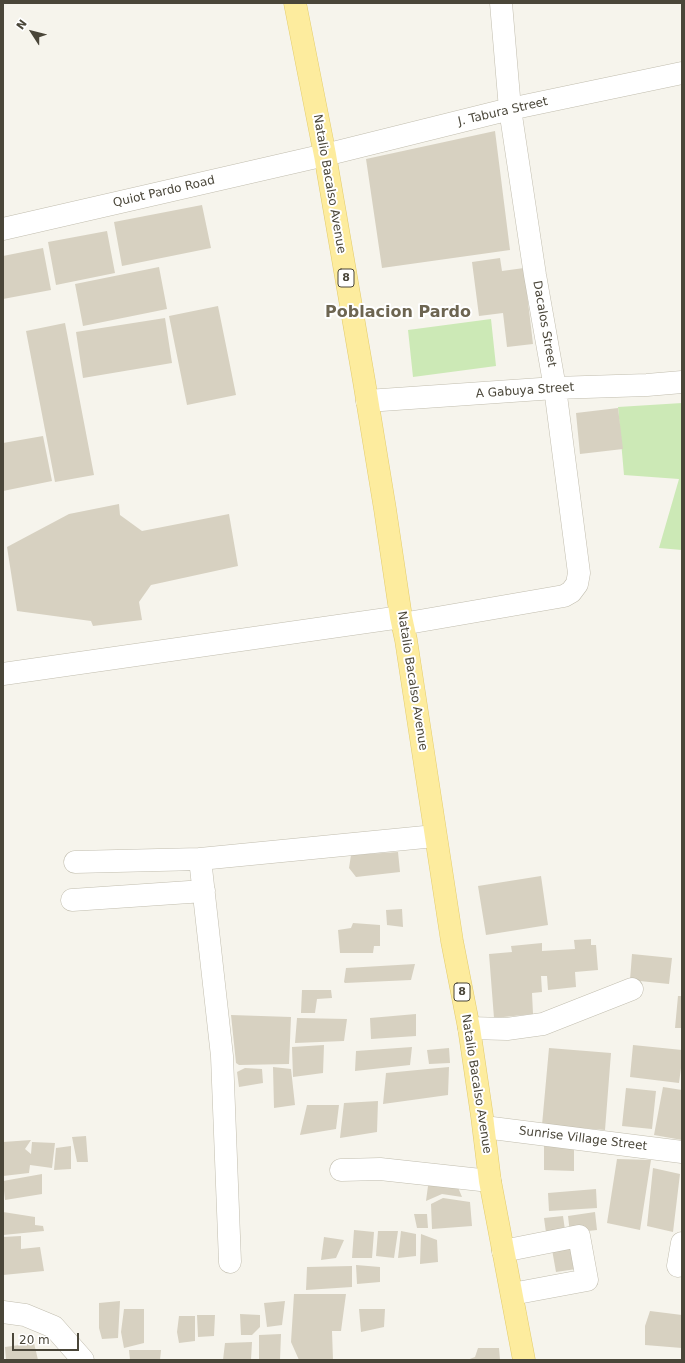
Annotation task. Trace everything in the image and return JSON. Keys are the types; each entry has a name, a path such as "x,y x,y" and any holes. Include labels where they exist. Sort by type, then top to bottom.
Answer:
{"main road":[{"name":"Natalio Bacalso Avenue","path":"294,3 325,155 367,401 406,640 452,941 469,1028 484,1127 490,1181 524,1360"}],"street":[{"name":"Dacalos Street","path":"402,620 564,596 571,592 576,584 579,573 555,388 535,275 510,109 501,3"},
{"name":"J. Tabura Street","path":"325,155 510,109 682,73"},
{"name":"Quiot Pardo Road","path":"3,229 325,155"},
{"name":"A Gabuya Street","path":"367,401 555,388 647,385 682,382"},
{"path":"3,674 402,620"},
{"path":"74,862 200,859 436,836"},
{"path":"200,859 222,1056 230,1262"},
{"path":"72,900 204,891"},
{"path":"469,1028 507,1029 544,1024 632,989"},
{"name":"Sunrise Village Street","path":"484,1127 682,1152"},
{"path":"340,1170 380,1169 490,1181"},
{"path":"504,1251 579,1236 587,1280 512,1294"},
{"path":"678,1266 682,1243"},
{"path":"3,1312 25,1315 54,1327 77,1353"}],"green space":[{"path":"491,319 496,366 413,377 408,330"},
{"path":"682,403 682,550 659,548 679,479 624,475 618,407"}],"building":[{"path":"495,131 510,250 382,268 366,159"},
{"path":"202,205 211,248 122,266 114,222"},
{"path":"107,231 115,273 56,285 48,242"},
{"path":"43,248 51,290 3,299 3,256"},
{"path":"500,258 502,271 524,268 533,344 507,347 503,313 479,316 472,262"},
{"path":"159,267 167,309 83,326 75,284"},
{"path":"218,306 236,395 187,405 169,316"},
{"path":"165,318 172,363 83,378 76,332"},
{"path":"65,323 94,475 55,482 26,331"},
{"path":"618,408 623,449 580,454 576,413"},
{"path":"43,436 52,481 3,491 3,443"},
{"path":"119,504 120,515 142,531 229,514 238,566 151,585 139,602 142,620 93,626 91,621 17,611 7,547 69,514"},
{"path":"398,852 400,872 356,877 349,868 351,855"},
{"path":"541,876 548,925 486,935 478,886"},
{"path":"402,909 403,927 387,925 386,910"},
{"path":"353,923 380,925 380,946 374,946 373,953 340,953 338,930 351,928"},
{"path":"591,939 591,945 596,945 598,970 575,972 576,987 548,990 547,976 541,976 542,992 532,993 533,1014 494,1018 489,954 512,952 511,946 542,943 542,951 575,949 574,940"},
{"path":"632,954 672,958 669,984 630,980"},
{"path":"415,964 411,980 344,982 346,968"},
{"path":"302,990 331,990 332,998 317,999 315,1013 301,1013"},
{"path":"678,996 682,996 682,1028 675,1028"},
{"path":"416,1014 416,1036 371,1039 370,1018"},
{"path":"231,1015 291,1017 289,1064 239,1065 236,1063"},
{"path":"297,1018 347,1019 344,1041 295,1043"},
{"path":"324,1045 323,1073 293,1077 292,1047"},
{"path":"633,1045 682,1050 682,1069 681,1068 679,1083 630,1077"},
{"path":"412,1047 410,1065 355,1071 356,1051"},
{"path":"449,1048 450,1063 429,1064 427,1050"},
{"path":"549,1048 611,1053 605,1130 542,1125"},
{"path":"273,1067 291,1069 295,1105 274,1108"},
{"path":"449,1067 448,1095 383,1104 386,1073"},
{"path":"245,1068 262,1069 263,1083 239,1087 237,1072"},
{"path":"663,1087 682,1090 682,1140 654,1135"},
{"path":"626,1088 656,1091 652,1129 622,1126"},
{"path":"378,1101 377,1132 340,1138 344,1103"},
{"path":"307,1105 339,1105 336,1129 300,1135"},
{"path":"86,1136 88,1162 77,1162 72,1137"},
{"path":"31,1140 25,1149 31,1154 32,1142 55,1143 52,1168 30,1165 29,1173 3,1176 3,1142"},
{"path":"71,1146 71,1169 54,1170 56,1148"},
{"path":"544,1146 574,1147 574,1171 544,1170"},
{"path":"617,1159 651,1160 640,1230 607,1223"},
{"path":"653,1168 680,1174 673,1232 647,1226"},
{"path":"42,1174 42,1194 5,1200 3,1181"},
{"path":"457,1185 462,1197 442,1194 426,1201 428,1186"},
{"path":"596,1189 597,1208 549,1211 548,1193"},
{"path":"443,1198 470,1202 472,1226 432,1229 431,1204"},
{"path":"3,1212 35,1217 35,1225 43,1226 44,1231 3,1235"},
{"path":"595,1212 597,1230 570,1233 568,1216"},
{"path":"414,1214 427,1214 428,1228 417,1228"},
{"path":"563,1216 566,1237 547,1240 544,1218"},
{"path":"354,1230 374,1232 372,1258 352,1258"},
{"path":"378,1231 398,1231 394,1258 376,1256"},
{"path":"401,1231 416,1234 416,1256 398,1258"},
{"path":"421,1234 437,1240 438,1262 420,1264"},
{"path":"21,1236 21,1249 40,1247 44,1271 3,1275 3,1237"},
{"path":"324,1237 344,1240 336,1258 321,1260"},
{"path":"571,1241 576,1269 556,1272 551,1244"},
{"path":"356,1265 380,1267 380,1282 357,1284"},
{"path":"352,1266 352,1287 306,1290 307,1267"},
{"path":"294,1294 346,1294 341,1331 332,1331 333,1360 299,1360 291,1342"},
{"path":"120,1301 118,1338 102,1339 99,1328 99,1303"},
{"path":"285,1301 282,1325 267,1327 264,1303"},
{"path":"124,1309 144,1309 144,1343 124,1348 121,1332"},
{"path":"359,1309 385,1309 384,1327 361,1332"},
{"path":"650,1311 682,1315 682,1348 645,1345 645,1326"},
{"path":"240,1314 260,1315 260,1327 252,1335 241,1335"},
{"path":"197,1315 215,1315 214,1336 198,1337"},
{"path":"179,1316 195,1316 195,1341 179,1343 177,1332"},
{"path":"281,1334 280,1360 259,1360 259,1335"},
{"path":"252,1342 251,1360 223,1360 225,1343"},
{"path":"34,1343 38,1360 6,1360 5,1347"},
{"path":"478,1348 499,1348 500,1360 467,1360 475,1357"},
{"path":"129,1350 161,1350 160,1360 130,1360"}],"district":[{"name":"Poblacion Pardo","path":"398,313"}]}
